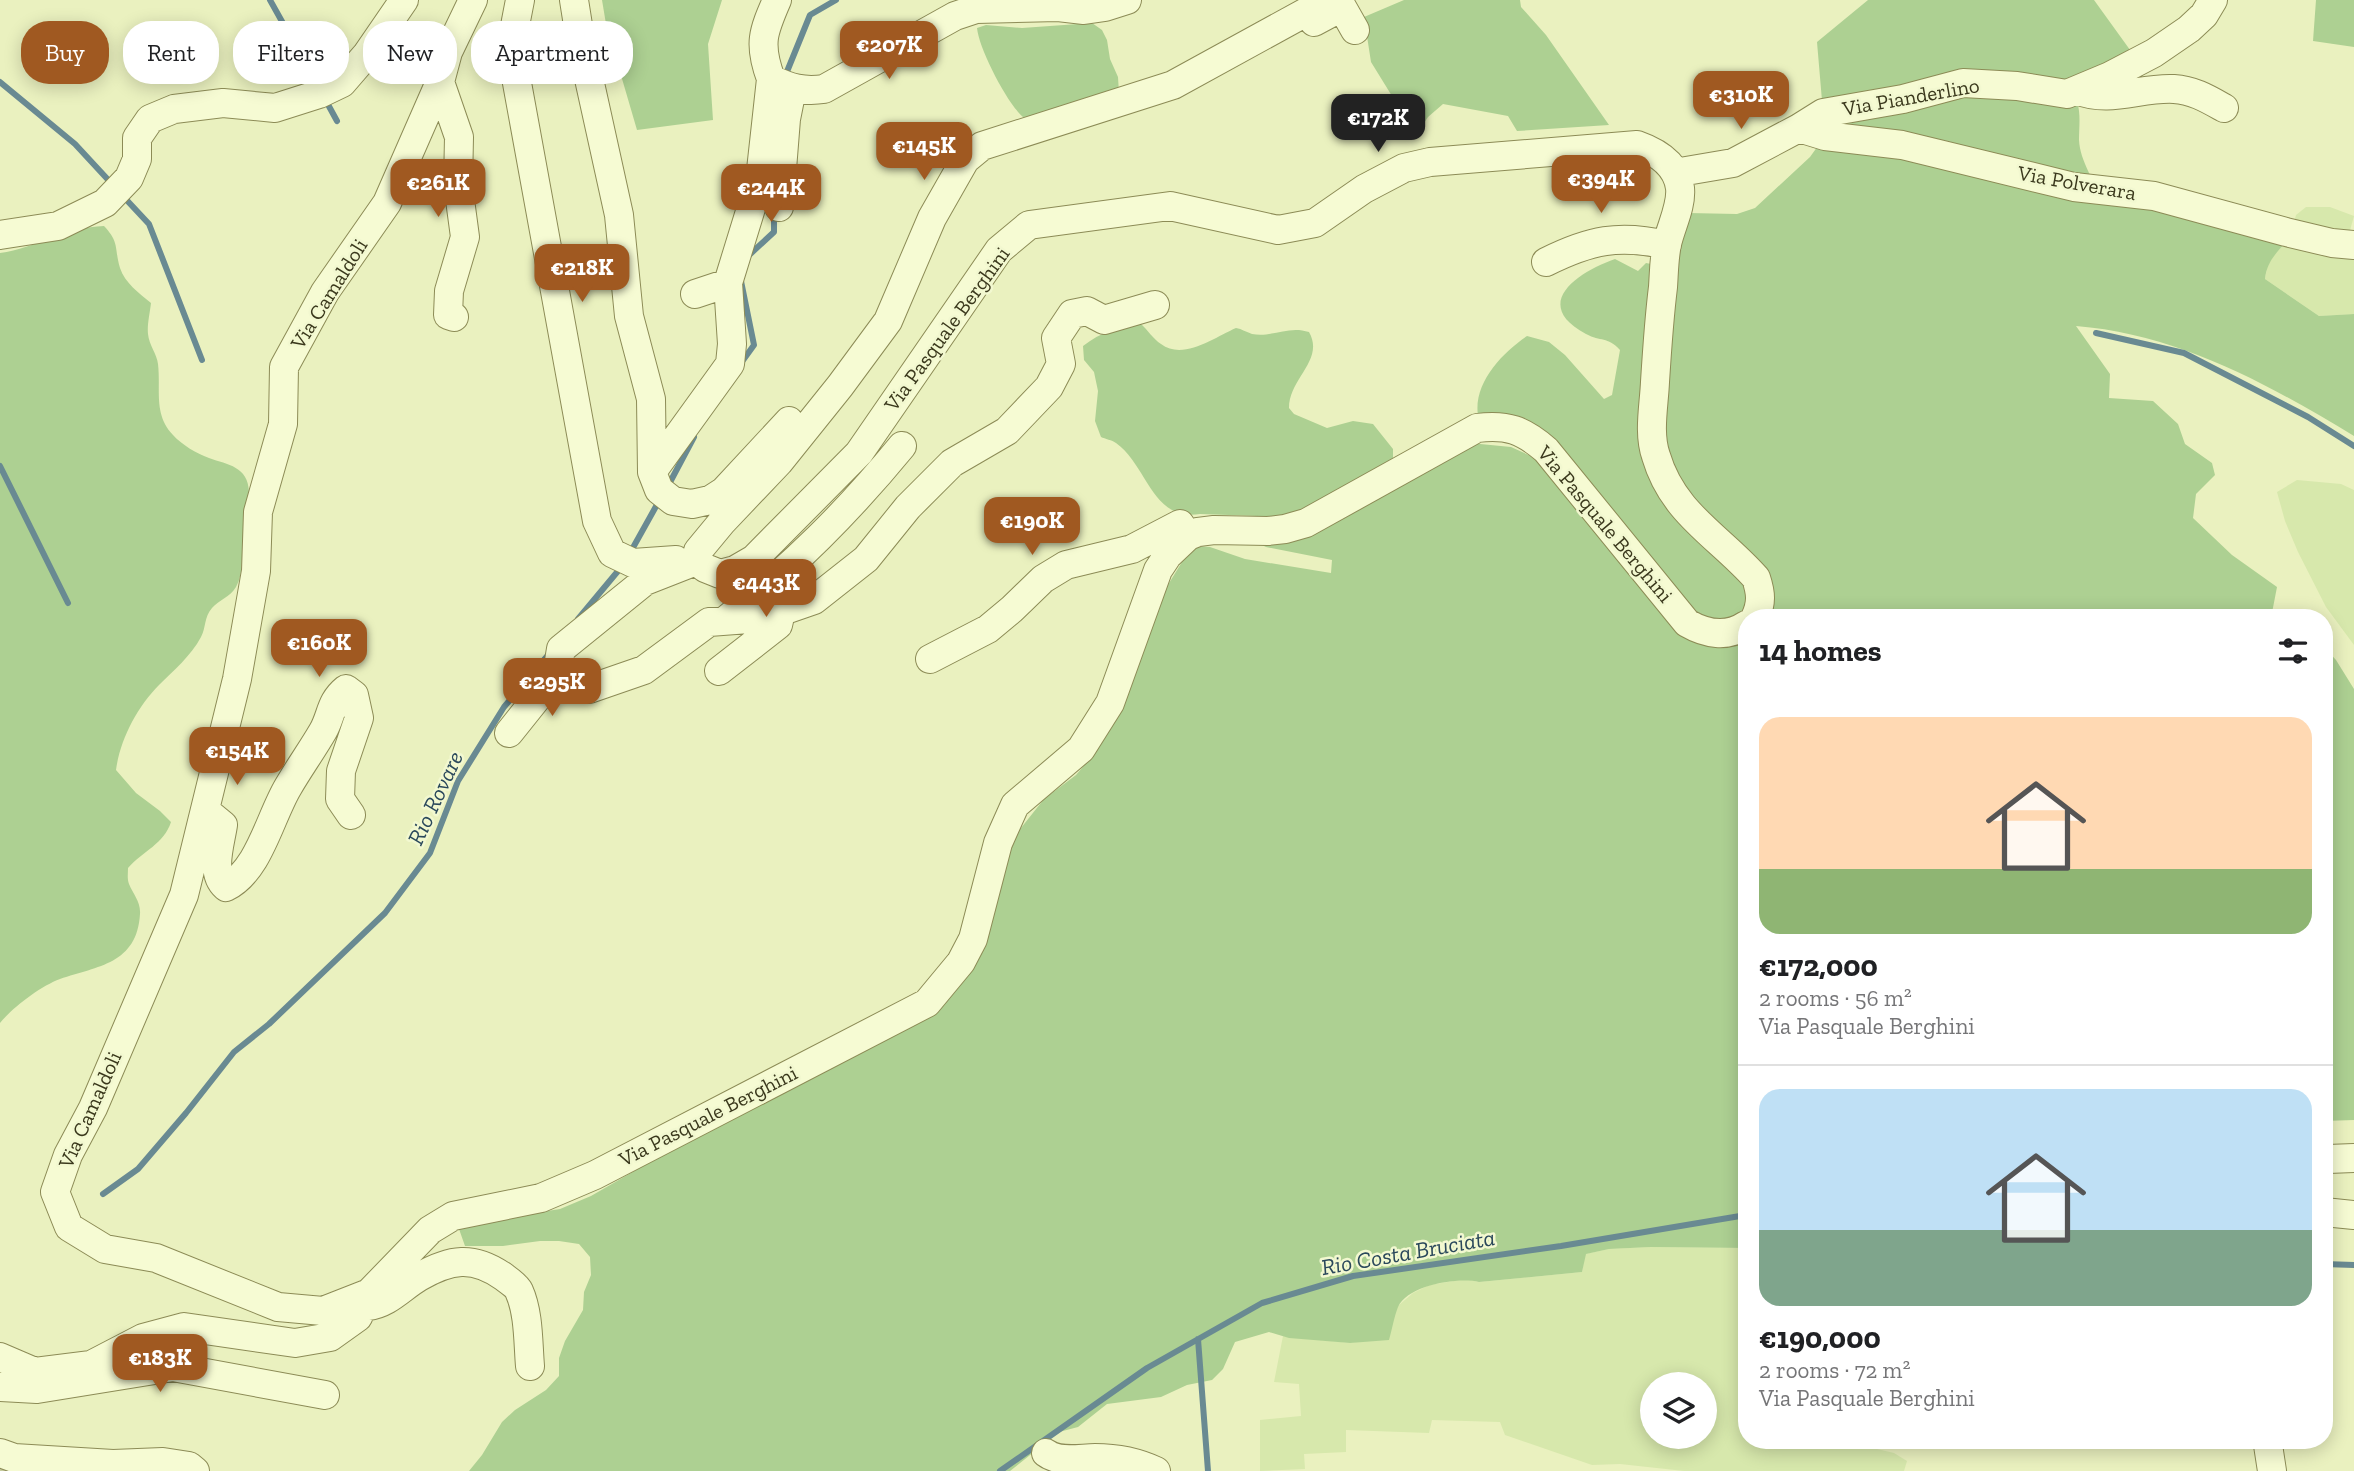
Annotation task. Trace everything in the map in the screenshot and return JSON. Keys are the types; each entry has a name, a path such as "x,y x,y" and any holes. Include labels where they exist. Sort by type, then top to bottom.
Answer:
{"street":[{"path":"0,235 58,226 105,203 129,178 137,159 137,138 150,119 174,109 223,103 275,108 319,94 342,83 367,54 404,0"},
{"name":"Via Camaldoli","path":"457,33 473,0"},
{"path":"520,0 514,31 515,72 597,522 612,553 633,563 675,559 696,561"},
{"path":"574,0 619,215 629,316 651,399 652,472 659,490 673,501 692,504 710,500 724,491 779,434 823,379 840,386"},
{"path":"777,0 764,31 763,49 779,73 807,91 824,89 955,16 976,9 1058,7 1084,10 1127,0"},
{"path":"779,208 786,119 779,73 778,33 794,0"},
{"path":"696,561 698,551 779,462 888,321 932,218 965,160 982,146 1173,85 1328,0"},
{"name":"Via Pianderlino","path":"1676,175 1733,163 1823,113 1903,99 1963,83 2004,84 2067,94 2154,53 2189,29 2204,15 2213,0"},
{"path":"1211,65 1235,66 1342,7 1355,30"},
{"path":"652,472 730,363 732,344 728,283 760,179 779,73"},
{"name":"Via Camaldoli","path":"439,84 387,203 325,292 284,367 283,424 258,512 256,571 237,679 184,895 93,1108 68,1155 55,1192 69,1227 105,1249 156,1258 278,1307 323,1311 366,1300 380,1305 400,1289 445,1264 461,1261 477,1263 501,1275 519,1289 530,1366"},
{"path":"441,84 459,137 458,185 465,237 449,291 448,315 454,317"},
{"path":"2077,90 2088,95 2119,96 2173,89 2195,93 2224,108"},
{"name":"Via Polverara","path":"1799,128 1825,136 1902,145 2074,187 2154,196 2286,232 2332,243 2354,245"},
{"name":"Via Pasquale Berghini","path":"696,561 720,574 735,570 763,550 859,453 999,250 1030,225 1170,206 1278,230 1315,223 1364,189 1404,167 1430,162 1610,147 1637,145 1655,152 1667,162 1676,175"},
{"path":"1676,175 1680,189 1679,201 1667,245 1658,336 1652,434 1655,456 1682,507 1756,578 1761,593 1759,609"},
{"path":"1546,262 1567,251 1603,240 1644,240 1667,245"},
{"path":"904,286 932,259"},
{"path":"695,294 728,283"},
{"path":"557,673 572,688 589,689 644,670 709,622 762,618 814,600 866,559 908,507 952,463 1007,431 1049,387 1060,364 1056,338 1072,314 1087,312 1104,320 1155,304"},
{"name":"Via Pasquale Berghini","path":"0,1357 35,1372 91,1365 144,1338 184,1327 295,1343 330,1337 358,1317 366,1300 430,1230 453,1216 541,1198 595,1175 927,1003 961,962 973,939 998,843 1015,805 1082,750 1110,703 1158,570 1176,545 1188,536 1214,530 1268,531 1306,523 1477,428 1497,425 1522,433 1546,450 1687,623 1714,634 1729,633 1738,629"},
{"path":"726,620 776,580 844,514 902,446"},
{"name":"Via Pasquale Berghini","path":"930,659 988,629 1043,579 1066,565 1132,549 1180,524 1188,536"},
{"path":"509,733 557,673 561,649 645,581 696,561"},
{"path":"719,671 778,625 781,612"},
{"path":"206,811 223,825 217,867 219,881 226,887 239,881 259,849 286,788 325,728 336,697 346,690 354,695 359,718 341,771 340,799 351,815"},
{"path":"2333,1213 2354,1215"},
{"path":"0,1387 37,1389 173,1367 325,1395"},
{"path":"2268,1449 2272,1471"},
{"path":"0,1453 14,1458 113,1464 163,1462 189,1466 195,1471"},
{"path":"1046,1453 1053,1458 1096,1458 1129,1462 1156,1471"}],"green space":[{"path":"602,0 722,0 708,44 713,120 637,130 624,84 633,84 633,21 606,21"},
{"path":"1404,0 1520,0 1521,7 1546,35 1609,125 1517,131 1508,116 1443,104 1428,117 1416,135 1371,62 1364,17"},
{"path":"1868,0 2094,0 2138,61 2077,101 2082,156 2104,202 2187,214 2289,239 2270,262 2265,279 2319,316 2354,314 2354,436 2289,398 2221,364 2150,339 2076,326 2110,374 2109,398 2153,401 2178,424 2185,444 2212,463 2215,475 2196,494 2193,518 2232,555 2277,587 2273,609 1766,609 1703,523 1665,455 1670,260 1688,213 1737,214 1755,208 1810,157 1825,136 1817,42"},
{"path":"2316,0 2354,0 2354,47 2313,41"},
{"path":"1092,23 1102,30 1107,40 1110,59 1118,77 1119,93 1038,116 1023,117 1009,100 995,75 977,28 986,25 1022,28"},
{"path":"2306,207 2330,207 2354,216 2349,234 2293,226 2296,215"},
{"path":"104,226 115,241 120,268 125,278 151,303 148,334 157,360 160,410 167,427 177,439 190,448 236,468 248,483 249,498 241,570 234,590 209,611 203,634 192,651 144,703 121,747 116,770 136,793 171,822 158,842 128,868 128,882 140,910 132,943 123,953 101,966 44,987 0,1023 0,253 77,230"},
{"path":"2289,239 2354,255 2354,314 2319,316 2265,279 2273,255"},
{"path":"1615,259 1638,271 1646,263 1651,264 1644,434 1751,586 1748,609 1738,609 1738,617 1701,622 1601,505 1478,416 1480,392 1491,370 1508,351 1527,336 1549,342 1565,355 1604,399 1612,395 1620,350 1570,323 1562,311 1561,301 1566,290 1575,281"},
{"path":"1141,324 1155,340 1170,349 1179,350 1199,346 1236,328 1259,335 1294,330 1309,332 1313,351 1294,387 1289,408 1294,414 1327,428 1353,421 1373,424 1393,449 1393,462 1286,517 1184,514 1171,510 1152,490 1127,453 1114,442 1101,437 1095,421 1098,391 1094,372 1084,360 1083,346 1096,337"},
{"path":"1470,443 1511,447 1533,457 1560,482 1662,606 1738,628 1738,1248 1609,1249 1586,1254 1582,1272 1434,1284 1403,1299 1398,1307 1389,1340 1350,1343 1289,1338 1269,1332 1235,1342 1223,1369 1212,1380 1187,1385 1161,1397 1107,1404 1078,1427 1059,1432 1010,1471 469,1471 502,1422 546,1390 559,1376 559,1358 565,1341 583,1310 584,1292 591,1275 590,1257 579,1244 540,1241 503,1246 465,1246 459,1229 560,1209 591,1196 683,1143 911,1023 1005,867 1017,833 1044,799 1076,775 1093,755 1166,588 1182,562 1198,546 1210,547 1245,559 1331,573 1332,560 1266,547 1252,540"},
{"path":"2297,480 2341,484 2354,490 2354,645 2333,616 2333,609 2326,607 2298,552 2277,492"},
{"path":"2333,657 2354,689 2354,1120 2333,1121"},
{"path":"1738,1248 1738,1449 1877,1449 1894,1453 1907,1461 1904,1471 1684,1471 1620,1464 1592,1465 1505,1435 1500,1422 1432,1420 1429,1433 1346,1430 1346,1452 1304,1454 1305,1469 1260,1471 1260,1420 1301,1416 1299,1384 1274,1382 1283,1336 1350,1343 1368,1340 1399,1305 1413,1293 1429,1285 1466,1279 1479,1282 1582,1272 1585,1254 1609,1249"}],"waterway":[{"path":"270,0 318,86"},
{"name":"Rio Rovare","path":"786,74 810,15 836,0"},
{"path":"0,82 75,144 112,184"},
{"path":"325,99 337,121"},
{"path":"121,194 149,224 202,360"},
{"name":"Rio Rovare","path":"747,257 774,232 774,214"},
{"name":"Rio Rovare","path":"741,281 754,345 741,363"},
{"path":"2096,333 2184,353 2308,417 2354,446"},
{"name":"Rio Rovare","path":"668,486 694,437"},
{"path":"0,466 68,603"},
{"name":"Rio Rovare","path":"630,553 659,501"},
{"name":"Rio Rovare","path":"578,619 623,565"},
{"name":"Rio Rovare","path":"103,1194 138,1169 234,1052 269,1024 385,913 430,853 458,781 504,707 549,654"},
{"name":"Rio Costa Bruciata","path":"1000,1471 1147,1368 1262,1303 1353,1276 1561,1246 1738,1216"},
{"name":"Rio Costa Bruciata","path":"2333,1264 2354,1265"},
{"path":"1198,1339 1208,1471"}],"tunnel":[{"path":"0,1469 7,1471"}]}
